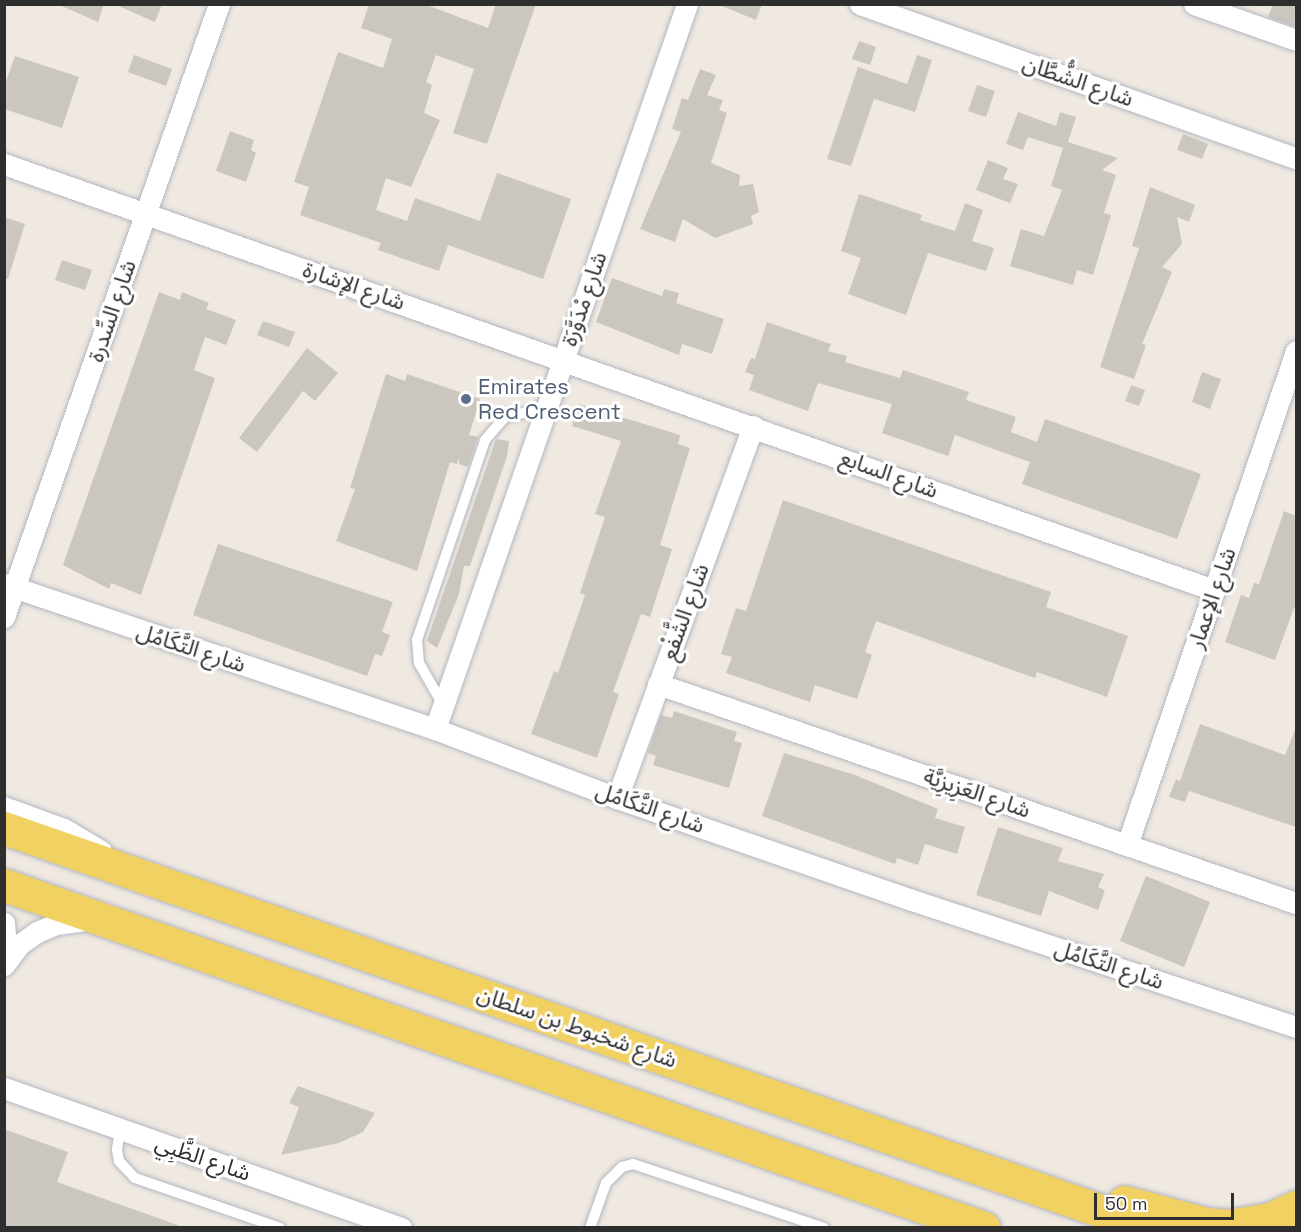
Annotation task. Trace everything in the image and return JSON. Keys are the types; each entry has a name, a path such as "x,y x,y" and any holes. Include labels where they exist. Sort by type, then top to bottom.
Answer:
{"main road":[{"name":"شارع شخبوط بن سلطان","path":"4,828 923,1146 1150,1227"},
{"path":"4,885 984,1227"},
{"path":"923,1146 1206,1224 1249,1224 1296,1208"}],"street":[{"name":"شارع السِّدرة","path":"4,617 11,586 219,4"},
{"name":"شارع مْدَوَّرَة","path":"435,729 687,4"},
{"name":"شارع الشُّطَّان","path":"860,4 1296,158"},
{"path":"1194,4 1296,40"},
{"name":"شارع الإشارة","path":"4,164 563,359"},
{"name":"شارع الإعمار","path":"1126,845 1296,351"},
{"name":"شارع السابع","path":"563,359 1214,590"},
{"name":"شارع الشَّفْع","path":"617,798 753,426"},
{"name":"شارع التَّكَامُل","path":"11,586 435,729 617,798 1296,1025"},
{"name":"شارع العَزِيزِيَّة","path":"658,684 1296,903"},
{"path":"4,807 64,829 122,869"},
{"path":"6,962 37,932 56,924 103,918"},
{"path":"4,923 6,962"},
{"name":"شارع الظَّبِي","path":"4,1088 401,1227"}],"lane":[{"path":"443,705 420,663 417,640 481,451 490,431 505,417 546,408"},
{"path":"120,1130 117,1150 119,1161 135,1178 280,1227"},
{"path":"590,1227 606,1184 622,1167 633,1164 824,1227"}],"building":[{"path":"57,4 104,4 98,22"},
{"path":"114,4 162,4 155,22"},
{"path":"369,4 424,4 488,28 496,4 536,4 487,144 453,133 474,69 436,55 426,82 432,85 424,113 440,120 411,187 386,178 376,210 407,221 415,198 480,221 497,173 571,199 543,279 448,245 439,271 378,250 381,243 300,215 309,187 294,182 338,52 383,68 392,39 361,28"},
{"path":"717,4 762,4 756,20"},
{"path":"1273,4 1296,4 1296,27 1268,17"},
{"path":"859,41 876,47 870,65 852,59"},
{"path":"134,55 172,69 166,86 128,72"},
{"path":"917,55 932,60 915,112 874,99 851,166 827,159 858,67 907,84"},
{"path":"15,56 79,77 62,128 4,109 4,87"},
{"path":"700,69 716,75 707,95 723,100 719,110 727,113 711,163 740,175 739,186 753,184 759,212 751,216 753,224 715,238 683,219 675,242 640,229 681,132 672,129 682,98 688,100"},
{"path":"977,85 995,91 986,117 968,111"},
{"path":"1018,112 1056,126 1060,112 1076,117 1068,142 1118,158 1102,170 1116,175 1104,213 1111,215 1093,275 1077,270 1073,285 1010,266 1021,229 1044,236 1062,190 1051,186 1063,148 1028,137 1023,150 1006,144"},
{"path":"230,131 254,140 251,150 256,153 246,182 216,171"},
{"path":"1183,134 1208,144 1202,159 1177,150"},
{"path":"988,160 1008,168 1003,179 1018,184 1010,203 976,190"},
{"path":"1150,187 1195,205 1189,222 1177,217 1182,244 1162,267 1172,272 1142,344 1146,345 1134,379 1100,367 1139,248 1132,246"},
{"path":"859,194 922,215 920,220 955,231 965,203 983,210 972,241 994,248 986,271 928,253 906,315 848,294 861,258 841,251"},
{"path":"4,217 25,224 8,279 4,278"},
{"path":"62,260 92,270 85,290 55,280"},
{"path":"612,278 662,296 664,289 679,293 676,303 724,319 712,354 682,344 679,355 596,322"},
{"path":"159,292 180,300 182,292 209,303 206,309 236,320 226,345 205,337 194,370 215,378 141,595 111,583 109,589 63,565"},
{"path":"263,321 295,332 289,347 257,335"},
{"path":"767,322 831,344 828,351 847,356 845,362 900,378 903,370 969,392 966,400 1016,417 1011,432 1037,442 1045,419 1201,474 1177,539 1022,484 1030,462 955,435 948,456 882,433 892,404 818,383 808,411 749,390 754,375 745,372 751,358 755,359"},
{"path":"307,348 338,373 315,401 303,391 257,452 239,438"},
{"path":"1202,372 1221,379 1210,409 1192,402"},
{"path":"386,374 405,381 407,374 480,399 469,435 478,437 468,467 459,464 459,458 457,464 450,462 417,571 336,541 355,489 350,488"},
{"path":"1131,385 1145,390 1139,406 1125,401"},
{"path":"579,404 680,435 678,444 690,448 660,545 672,549 650,617 641,614 613,692 619,694 597,758 531,734 554,671 558,673 585,595 580,593 605,517 595,514 621,441 572,426"},
{"path":"496,439 509,441 507,456 470,566 464,566 459,594 437,648 427,641"},
{"path":"783,500 1051,592 1046,607 1128,636 1107,697 1037,672 1035,678 876,621 865,652 872,655 857,699 815,685 810,702 726,673 732,657 721,654 736,608 746,611"},
{"path":"1284,511 1296,516 1296,609 1294,608 1275,660 1225,642 1241,595 1249,598 1254,583 1259,584"},
{"path":"218,544 393,602 382,632 390,635 382,656 375,654 367,676 193,615"},
{"path":"674,711 737,732 734,741 742,743 729,788 653,765 656,756 648,753 661,715 672,718"},
{"path":"1200,724 1285,755 1296,727 1296,827 1189,791 1185,802 1169,797 1176,779 1180,781"},
{"path":"784,753 855,775 938,809 935,818 965,827 957,854 925,844 918,865 897,858 895,864 762,816"},
{"path":"998,827 1063,848 1058,861 1104,874 1098,887 1105,890 1098,910 1049,891 1041,916 976,895"},
{"path":"1146,876 1210,902 1184,967 1120,941"},
{"path":"298,1086 375,1113 363,1132 339,1143 281,1155 299,1107 289,1103"},
{"path":"4,1129 68,1152 57,1182 183,1227 4,1227"}],"place":[{"name":"Emirates Red Crescent","path":"466,399"}]}
